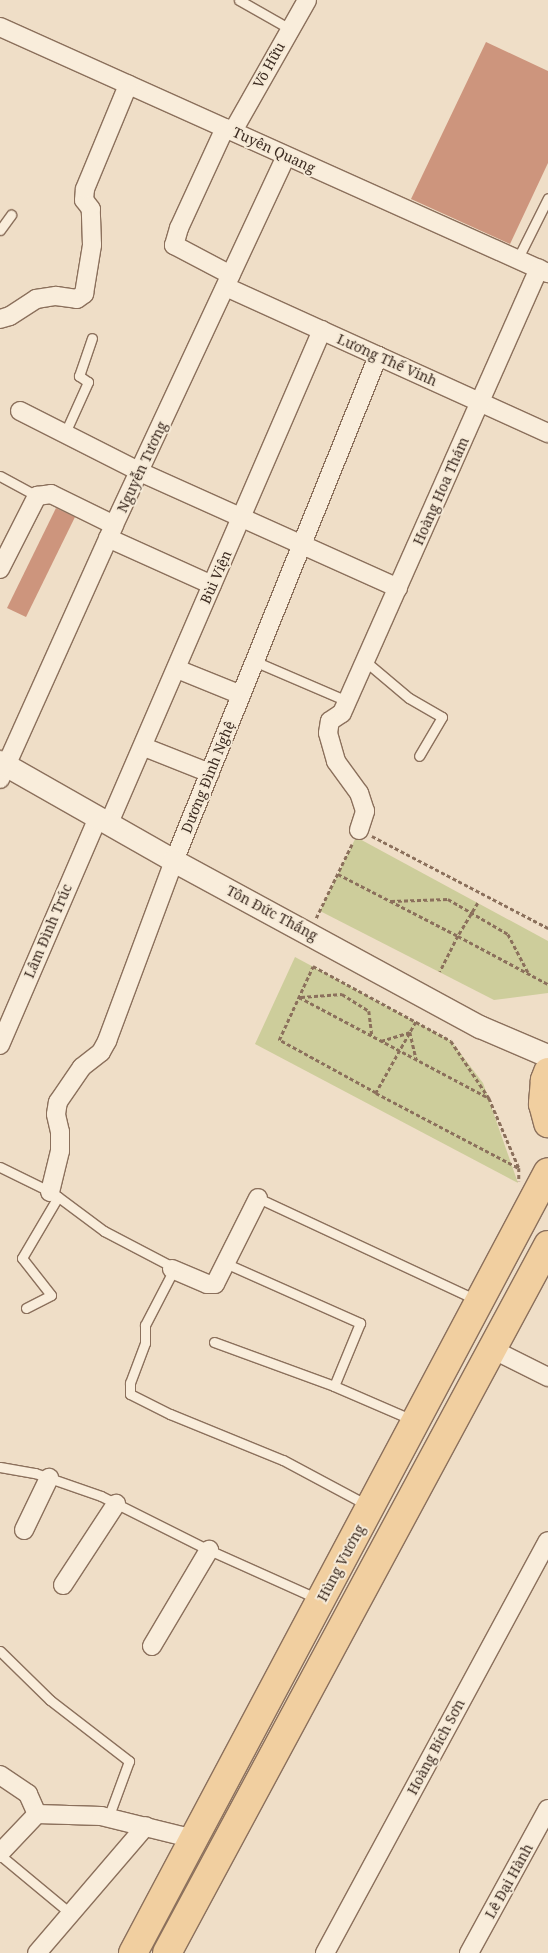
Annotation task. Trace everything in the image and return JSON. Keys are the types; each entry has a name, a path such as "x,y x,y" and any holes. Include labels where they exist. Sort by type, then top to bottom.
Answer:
{"main road":[{"path":"548,1072 545,1080 543,1104 548,1123"},
{"name":"Hùng Vương","path":"133,1953 548,1172"},
{"path":"166,1953 492,1349 546,1254"},
{"path":"321,1600 350,1615"}],"street":[{"name":"Võ Hữu","path":"229,281 174,245 182,220 229,129 307,0"},
{"name":"Tuyên Quang","path":"0,27 544,271"},
{"path":"0,319 10,316 36,299 56,296 77,299 84,294 92,245 92,209 84,200 85,189 128,85"},
{"name":"Nguyễn Tương","path":"2,769 286,156"},
{"name":"Hoàng Hoa Thám","path":"359,830 365,811 359,793 336,761 328,733 330,721 345,707 480,402 544,271"},
{"name":"Lương Thế Vinh","path":"229,281 322,330 548,433"},
{"name":"Bùi Viện","path":"104,820 144,747 322,330"},
{"name":"Dương Đình Nghệ","path":"54,1194 60,1151 56,1114 58,1102 82,1067 101,1052 106,1041 174,861 300,545 378,356"},
{"path":"20,411 140,472 398,588"},
{"path":"0,569 37,496 51,494 111,531 212,585"},
{"path":"177,669 241,695"},
{"path":"144,747 210,773"},
{"name":"Tôn Đức Thắng","path":"2,769 104,820 174,861 480,1027 548,1056"},
{"name":"Lâm Đình Trúc","path":"0,1045 104,820"},
{"path":"172,1269 212,1285 215,1284 258,1198"},
{"path":"492,1349 548,1377"},
{"path":"24,1530 49,1478"},
{"path":"63,1585 116,1504"},
{"name":"Hoàng Bích Sơn","path":"325,1953 548,1541"},
{"path":"152,1646 209,1550"},
{"path":"0,1775 28,1794 37,1814"},
{"name":"Lê Đại Hành","path":"469,1953 548,1809"},
{"path":"37,1814 108,1818 194,1839"},
{"path":"0,1854 37,1814"},
{"path":"37,1953 146,1826"}],"lane":[{"path":"239,0 290,29"},
{"path":"517,260 548,198"},
{"path":"0,230 10,215"},
{"path":"65,433 88,382 79,376 92,338"},
{"path":"0,476 37,496"},
{"path":"254,661 345,707"},
{"path":"365,661 409,698 442,717 419,756"},
{"path":"0,1167 54,1194 104,1231 166,1262 172,1269 145,1325 144,1343 130,1383 130,1394 170,1414 283,1460 370,1507"},
{"path":"26,1308 51,1294 22,1258 54,1194"},
{"path":"258,1198 479,1302"},
{"path":"225,1263 360,1323 334,1386"},
{"path":"214,1342 334,1386 416,1421"},
{"path":"0,1467 49,1478 116,1504 209,1550 321,1600"},
{"path":"0,1651 50,1700 129,1761 108,1818"},
{"path":"0,1854 71,1914"}],"path":[{"path":"308,933 359,830 548,928"},
{"path":"338,874 548,984"},
{"path":"390,901 448,899 508,934 529,974"},
{"path":"440,972 458,936 478,903"},
{"path":"518,1186 519,1168 488,1098 451,1041 313,966 279,1040 376,1094 519,1168"},
{"path":"299,997 342,994 369,1011 372,1036"},
{"path":"299,997 488,1098"},
{"path":"376,1094 416,1022"},
{"path":"381,1041 410,1032"},
{"path":"410,1032 416,1059"}],"green space":[{"path":"356,837 548,941 548,993 494,1000 320,911"},
{"path":"295,957 451,1041 483,1083 518,1183 255,1044"}],"building":[{"path":"486,42 548,71 548,163 510,244 411,199"},
{"path":"56,508 75,517 26,617 7,608"}]}
